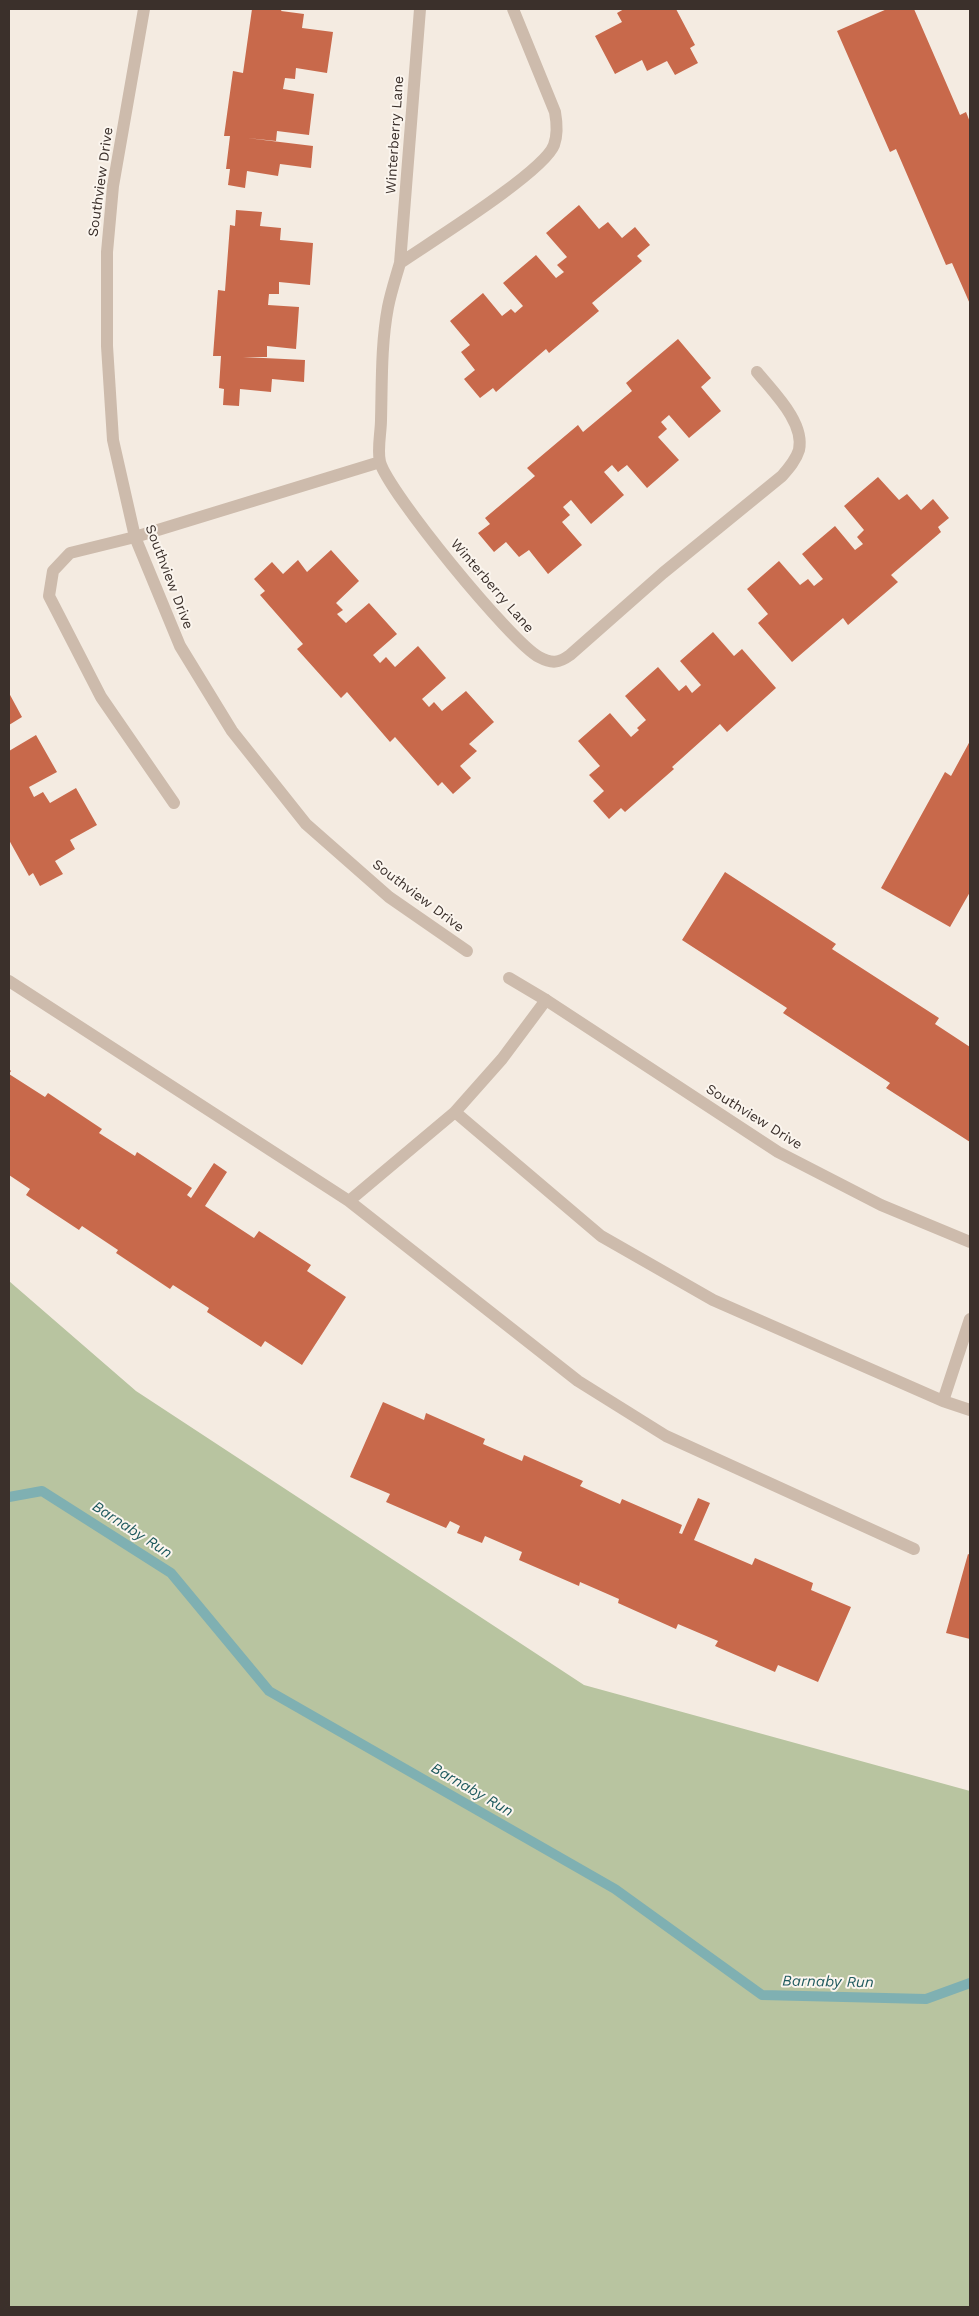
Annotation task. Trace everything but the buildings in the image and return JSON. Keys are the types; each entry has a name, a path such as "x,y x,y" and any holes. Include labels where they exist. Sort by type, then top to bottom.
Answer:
{"street":[{"name":"Southview Drive","path":"144,9 113,186 107,252 107,346 113,440 135,537 180,646 232,731 281,793 306,824 390,897 467,951"},
{"name":"Winterberry Lane","path":"420,9 400,263 388,305 384,338 380,462 411,512 515,638 538,657 553,663 560,662 663,573 782,476 794,462 799,451 798,431 790,415 757,372"},
{"path":"400,263 530,173 554,146 558,128 555,112 513,9"},
{"path":"174,803 101,697 49,596 54,571 70,553 135,537 380,462"},
{"name":"Southview Drive","path":"509,978 546,1000 778,1152 881,1205 970,1242"},
{"path":"9,981 349,1201 578,1382 666,1436 914,1549"},
{"path":"349,1201 455,1112 502,1059 546,1000"},
{"path":"455,1112 601,1236 713,1300 942,1401 970,1410"},
{"path":"942,1401 970,1318"}],"green space":[{"path":"9,1281 136,1391 584,1685 970,1791 970,2307 9,2307"}],"waterway":[{"name":"Barnaby Run","path":"9,1497 42,1491 171,1573 269,1691 615,1889 762,1995 926,1999 970,1983"}]}
